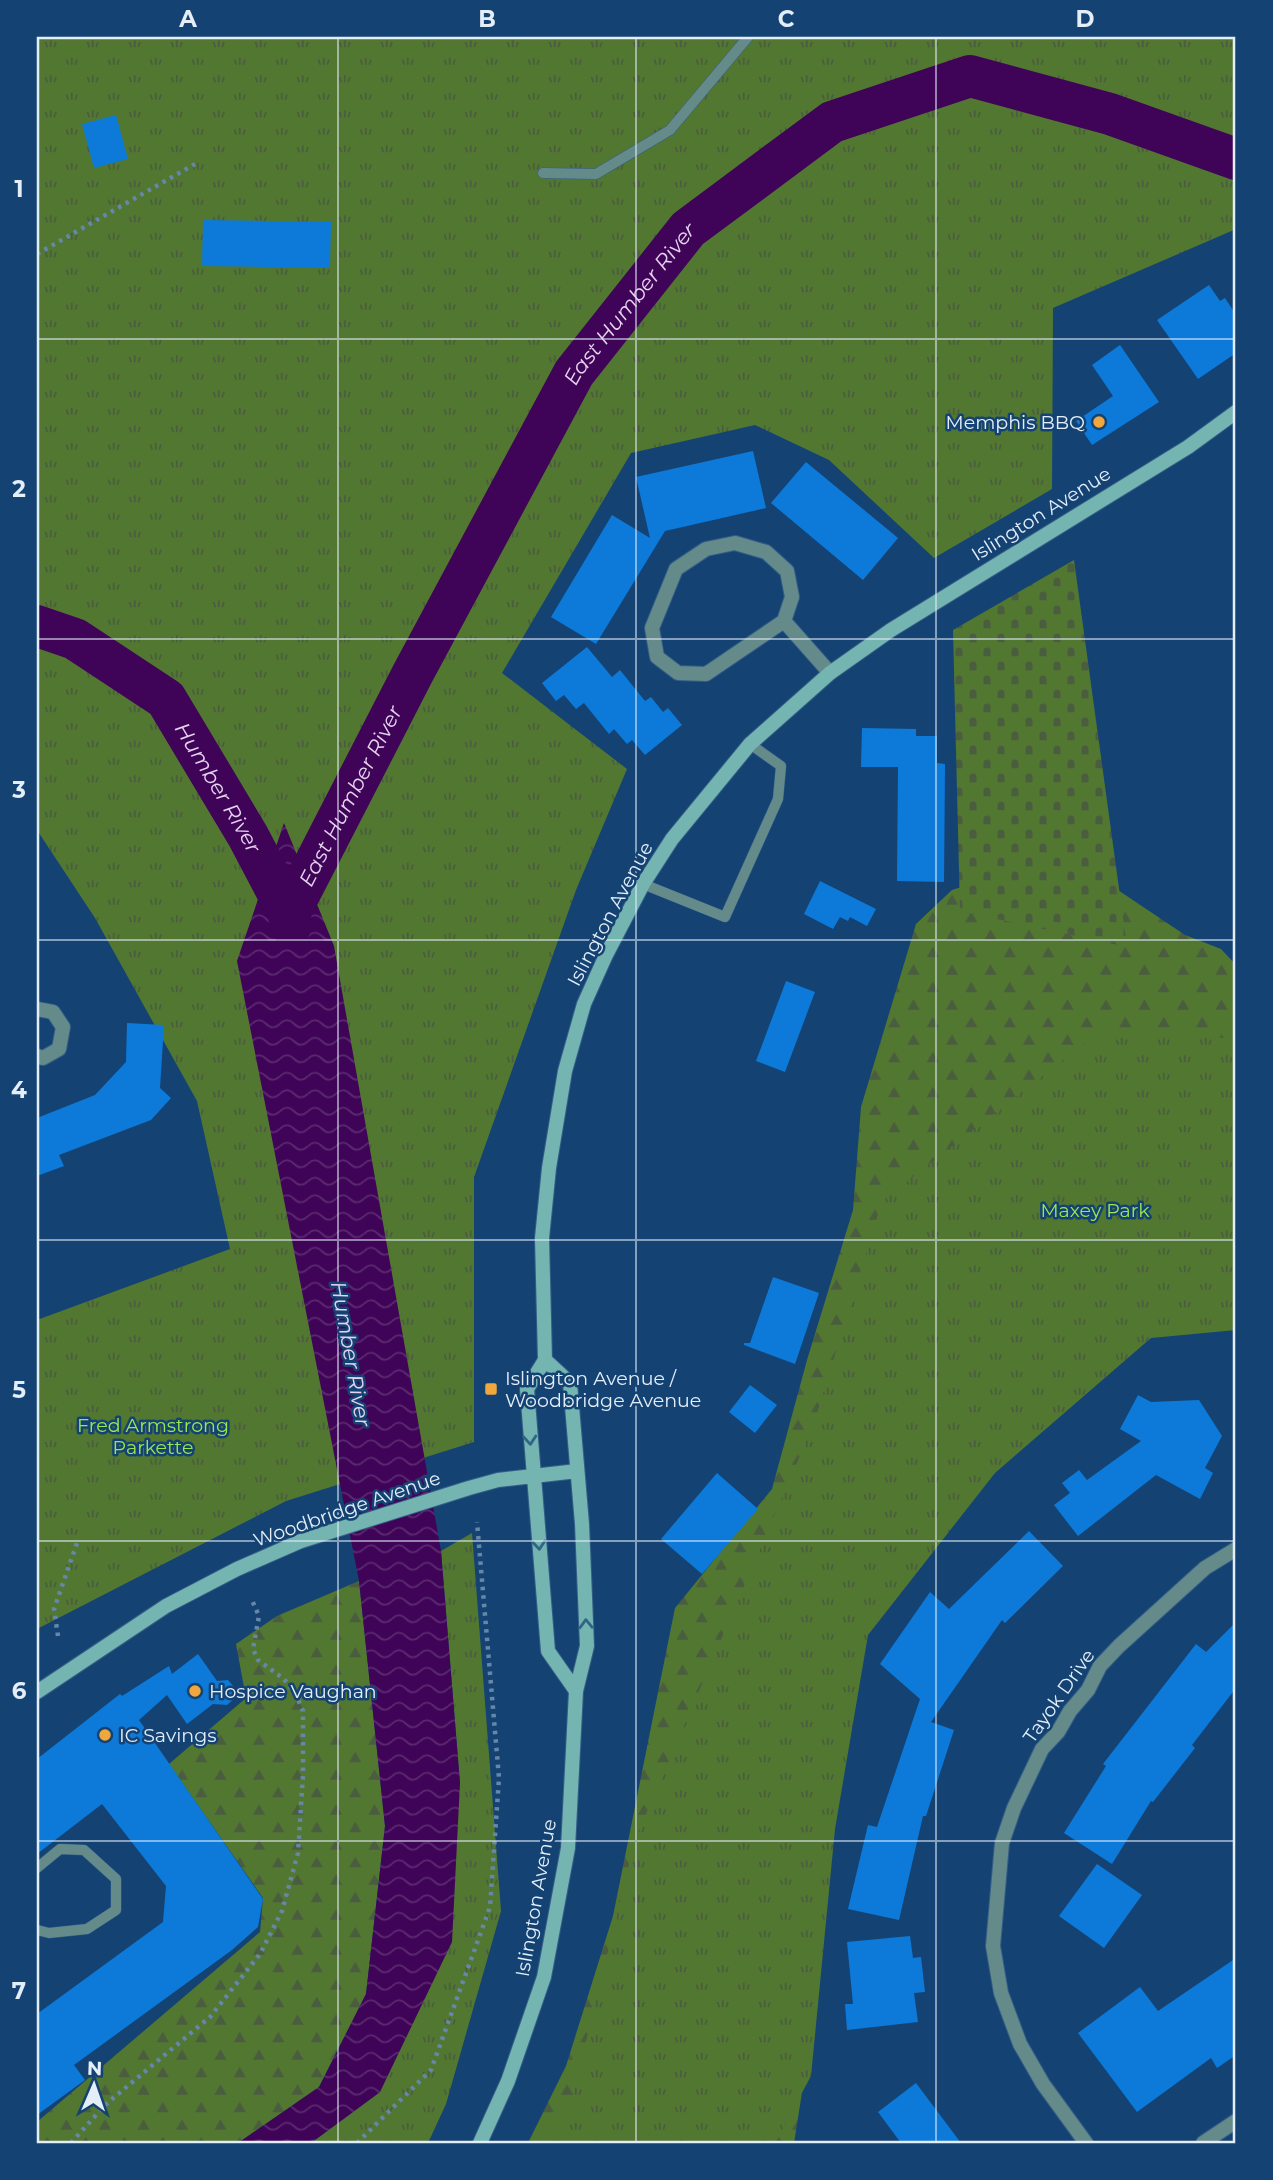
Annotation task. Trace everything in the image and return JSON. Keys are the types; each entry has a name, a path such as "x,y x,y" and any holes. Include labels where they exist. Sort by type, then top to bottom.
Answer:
{"main road":[{"name":"Islington Avenue","path":"480,2143 508,2081 544,1977 568,1848 576,1691 587,1646 570,1383 545,1360 542,1238 549,1168 565,1071 584,1004 643,884 672,839 750,744 830,673 891,631 1188,447 1236,412"},
{"path":"545,1360 527,1389 548,1651 576,1691"},
{"name":"Woodbridge Avenue","path":"37,1692 166,1606 237,1569 301,1541 498,1480 577,1471"}],"street":[{"path":"735,543 766,552 787,571 792,597 784,621 706,674 678,673 657,657 652,628 676,569 706,549 735,543"},
{"path":"784,621 830,673"},
{"path":"37,1009 53,1013 63,1027 59,1049 43,1058 37,1056"},
{"name":"Tayok Drive","path":"1086,2143 1043,2084 1026,2054 1001,1993 993,1946 1002,1843 1014,1808 1042,1749 1058,1732 1070,1711 1088,1690 1100,1666 1205,1568 1236,1549"},
{"path":"1203,2143 1236,2121"}],"lane":[{"path":"543,173 596,174 670,130 748,37"},
{"path":"643,884 725,917 778,799 781,766 750,744"},
{"path":"37,1868 60,1849 84,1850 117,1879 116,1910 87,1929 50,1933 37,1930"}],"path":[{"path":"37,254 195,164"},
{"path":"357,2143 431,2070 490,1907 499,1778 477,1522"},
{"path":"58,1636 54,1609 77,1543"},
{"path":"71,2143 105,2105 209,2017 260,1954 282,1911 298,1853 303,1775 303,1711 296,1695 284,1679 258,1660 253,1649 259,1616 251,1598"}],"green space":[{"name":"Fred Armstrong Parkette","path":"37,37 1236,37 1236,229 1053,308 1052,489 934,558 829,460 755,425 631,453 502,673 627,769 576,890 474,1177 474,1442 286,1501 37,1629 37,1320 230,1249 197,1101 95,918 37,830"},
{"path":"1074,560 1127,947 960,911 953,630"},
{"name":"Maxey Park","path":"999,875 1100,878 1185,935 1221,949 1236,965 1236,1236 934,1512 863,1622 799,1922 803,2086 794,2143 528,2143 566,2066 613,1916 675,1608 772,1489 807,1360 853,1210 861,1107 916,924 952,890"},
{"name":"Maxey Park","path":"1103,1029 1236,1039 1236,1330 1151,1338 995,1473 868,1635 835,1829 811,2076 775,2143 543,2143 574,2091 635,1840 814,1423 882,1201"},
{"path":"472,1533 501,1911 446,2104 428,2143 311,2143 380,2092 460,1783 441,1551"},
{"path":"359,1581 385,1826 366,1994 319,2087 238,2143 37,2143 37,2122 260,1932 263,1898 169,1764 246,1698 236,1644 277,1616"}],"water":[{"path":"284,823 334,946 441,1551 460,1783 452,1942 380,2092 311,2143 238,2143 319,2087 366,1994 385,1826 359,1581 237,961"}],"building":[{"path":"116,115 128,159 94,168 82,124"},
{"path":"203,220 331,222 330,268 202,266"},
{"path":"1209,285 1220,301 1225,298 1236,315 1236,353 1198,379 1157,320"},
{"path":"1120,345 1159,402 1092,445 1076,421 1113,396 1092,365"},
{"path":"753,451 766,508 665,531 596,644 551,617 612,515 650,538 636,477"},
{"path":"806,462 898,538 863,580 771,503"},
{"path":"587,647 612,677 620,670 645,701 651,697 663,712 668,708 682,725 645,755 632,740 627,744 614,729 609,734 584,703 576,709 564,695 556,701 542,683"},
{"path":"862,728 916,729 916,736 937,736 937,763 945,764 944,882 897,881 898,767 861,767"},
{"path":"820,881 876,909 867,926 850,917 848,921 840,917 833,929 804,914"},
{"path":"786,981 815,992 785,1072 756,1061"},
{"path":"127,1023 164,1025 160,1088 171,1098 151,1120 59,1155 64,1166 37,1176 37,1118 95,1095 126,1062"},
{"path":"773,1277 819,1293 795,1364 744,1345 750,1343"},
{"path":"750,1385 777,1405 755,1433 729,1412"},
{"path":"1138,1395 1151,1402 1199,1400 1222,1436 1205,1468 1213,1473 1200,1499 1156,1475 1078,1536 1054,1505 1070,1493 1062,1483 1079,1470 1087,1480 1141,1441 1120,1429"},
{"path":"717,1473 758,1509 702,1574 661,1539"},
{"path":"1029,1531 1063,1566 1005,1623 1002,1620 931,1722 954,1730 926,1816 923,1816 899,1920 848,1909 868,1825 877,1827 920,1699 880,1664 930,1592 949,1609"},
{"path":"1236,1622 1236,1688 1192,1745 1195,1748 1153,1802 1151,1801 1112,1864 1064,1833 1106,1766 1103,1764 1196,1644 1206,1652"},
{"path":"198,1654 217,1681 228,1680 235,1688 235,1698 227,1705 213,1704 187,1724 167,1695 139,1720 263,1899 258,1927 232,1950 74,2065 85,2080 37,2115 37,2014 163,1922 166,1886 102,1804 37,1854 37,1759 120,1694 122,1696 169,1666 172,1674"},
{"path":"1097,1864 1142,1895 1104,1948 1059,1916"},
{"path":"910,1936 913,1958 921,1957 925,1992 914,1993 918,2022 847,2030 845,2004 853,2004 847,1942"},
{"path":"1236,1958 1236,2055 1217,2068 1211,2058 1137,2112 1078,2033 1140,1987 1158,2011"},
{"path":"916,2083 961,2143 901,2143 878,2112"}],"waterway":[{"name":"East Humber River","path":"289,914 413,673 574,373 688,229 832,122 970,76 1110,114 1236,159"},
{"name":"Humber River","path":"37,626 75,639 166,699 248,836 289,914 291,925"}],"place":[{"name":"Memphis BBQ","path":"1099,422"},
{"name":"Islington Avenue / Woodbridge Avenue","path":"491,1389"},
{"name":"Hospice Vaughan","path":"195,1691"},
{"name":"IC Savings","path":"105,1735"}]}
